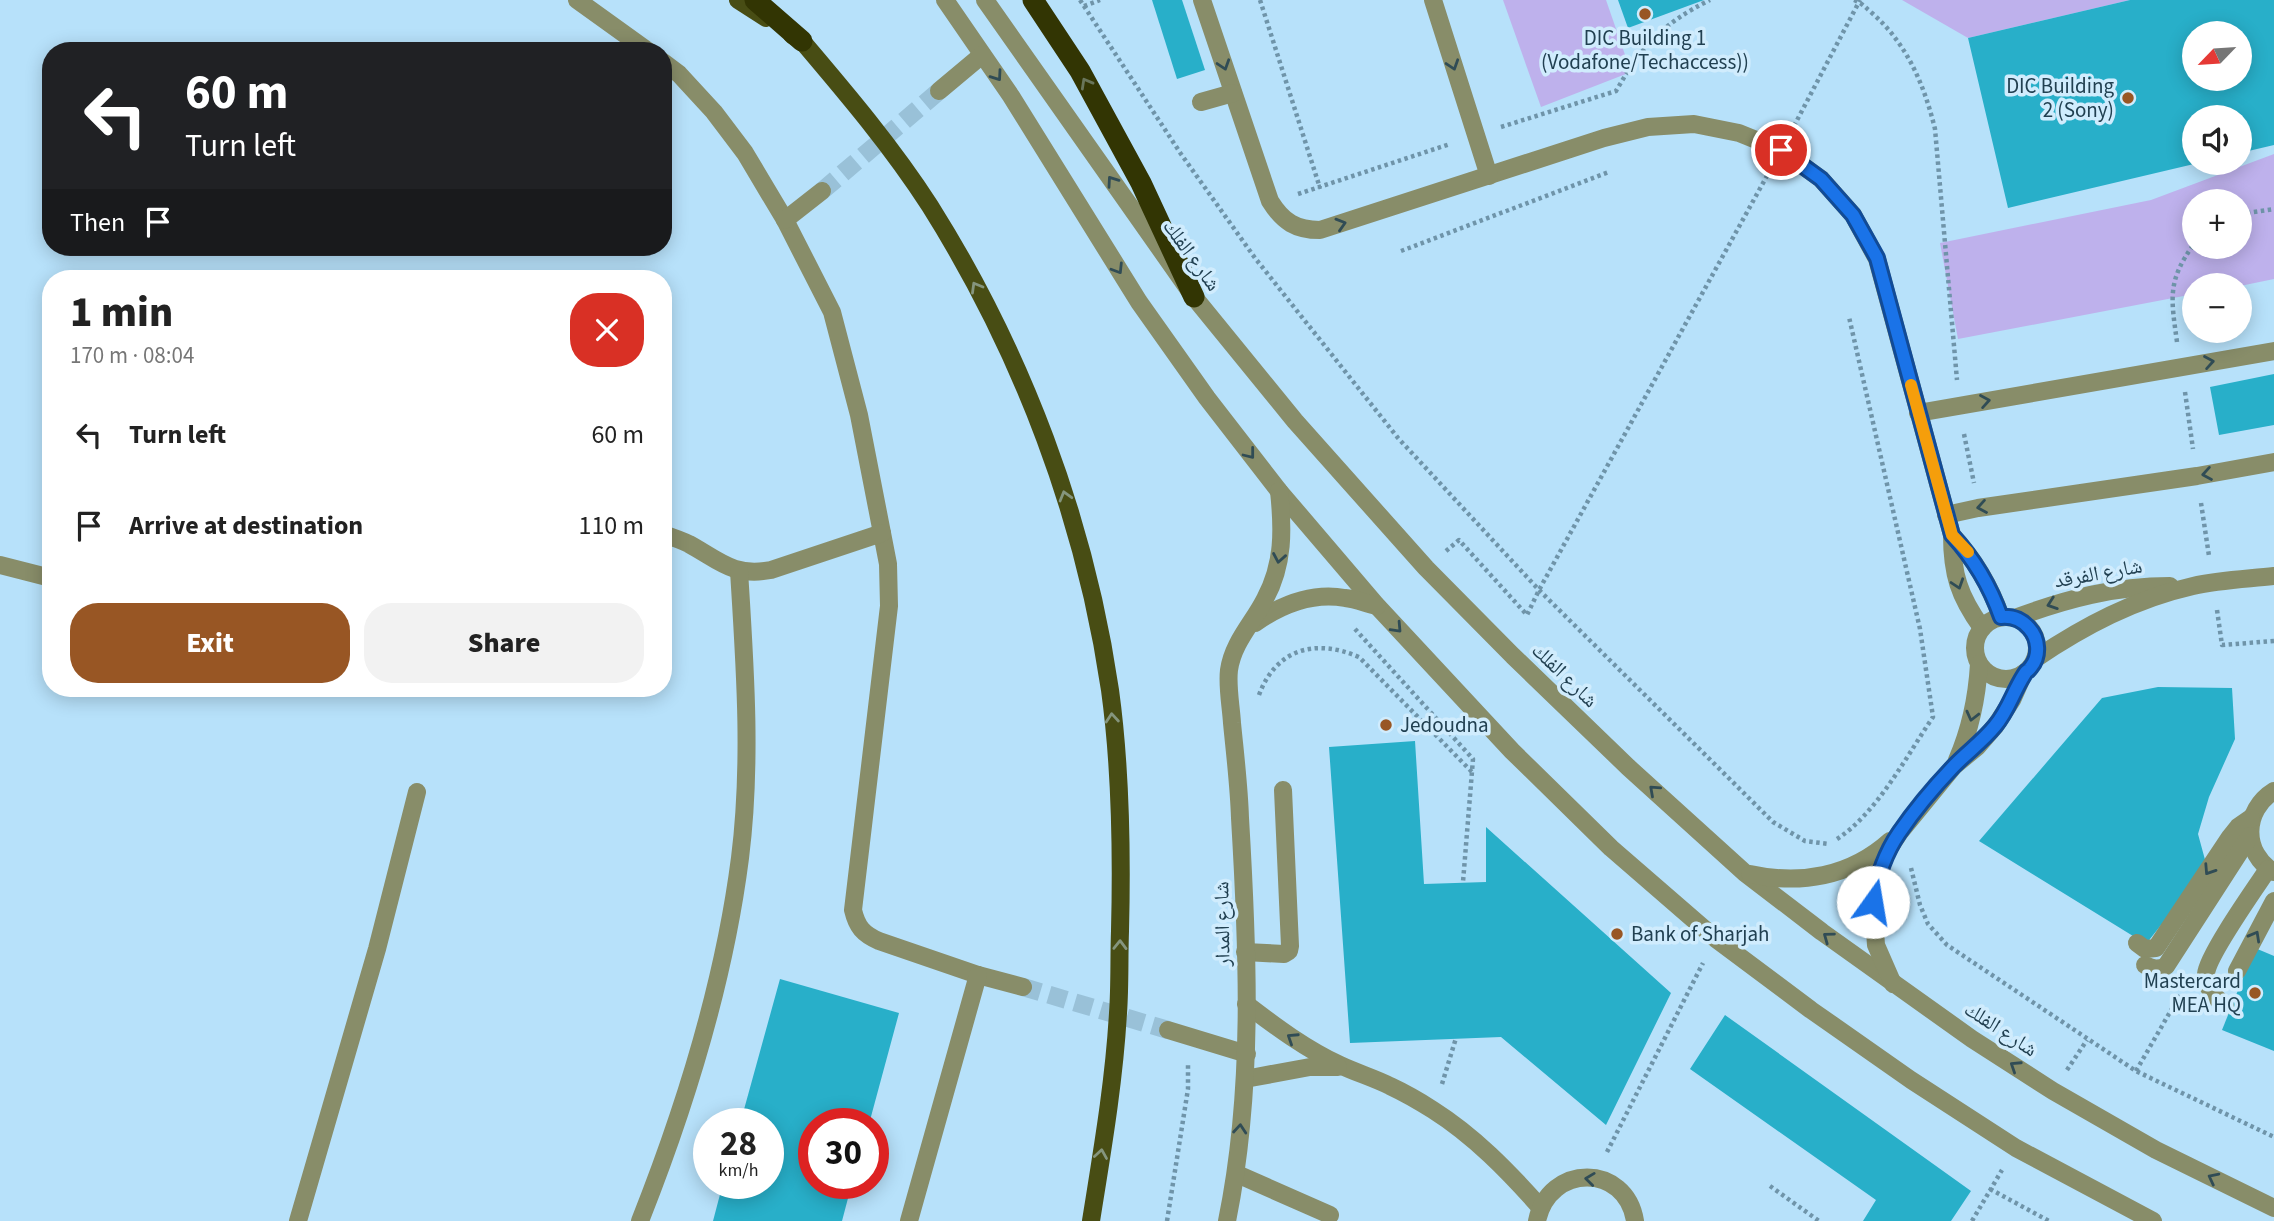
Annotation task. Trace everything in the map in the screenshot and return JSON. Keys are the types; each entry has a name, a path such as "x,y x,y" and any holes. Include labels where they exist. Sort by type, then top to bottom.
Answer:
{"highway":[{"path":"755,0 802,41"},
{"path":"1033,0 1080,71 1141,183 1194,298"}],"main road":[{"path":"738,0 802,41 870,121 929,206 982,296 1026,390 1063,488 1090,588 1110,691 1119,795 1121,886 1118,1013 1091,1221"}],"street":[{"path":"577,0 636,42"},
{"path":"945,0 1011,96 1139,302 1207,398 1279,491 1378,607 1512,751 1611,848 1716,939 1822,1018 2016,1148 2153,1221"},
{"name":"شارع الفلك","path":"985,0 1194,298 1295,421 1426,568 1619,758 1745,873 1893,984 1972,1039 2053,1091 2156,1150 2274,1208"},
{"path":"1202,0 1270,201 1290,225 1305,230 1321,230 1604,138 1648,127 1694,124 1739,133 1781,150 1821,179 1853,215 1877,258 1952,535 1952,561 1957,584 1967,608 1982,628"},
{"path":"1433,0 1489,176"},
{"path":"939,92 982,55"},
{"path":"672,69 714,112 745,153 785,220 832,312 859,415 888,564 889,606 853,910 856,924 866,935 879,941 978,975 1023,987"},
{"path":"1201,102 1233,93"},
{"path":"785,220 822,191"},
{"path":"1918,413 2274,351"},
{"path":"1946,514 2274,462"},
{"name":"شارع المدار","path":"1227,1221 1237,1174 1247,1054 1240,801 1229,671 1235,649 1266,598 1279,564 1283,527 1279,491"},
{"path":"672,537 687,542 723,566 755,573 882,533"},
{"path":"1952,535 1982,573 2008,618"},
{"path":"0,565 42,576"},
{"path":"640,1221 663,1163 706,1023 727,934 740,858 746,732 739,571"},
{"name":"شارع الفرقد","path":"2030,666 2071,635 2109,615 2150,599 2191,586 2274,576"},
{"name":"شارع الفرقد","path":"2008,618 2101,591 2146,586 2191,586"},
{"name":"شارع المدار","path":"1247,629 1275,609 1309,598 1343,597 1378,607"},
{"path":"1893,984 1876,944 1873,902 1877,877 1886,853 1900,832 1954,766 1977,747 1996,725 2012,700 2037,649 2036,639 2024,622 2008,618 1990,621 1976,638 1978,690 1965,742 1954,766"},
{"path":"1979,664 1994,677 2015,678 2030,666"},
{"path":"1245,951 1284,954 1289,951 1283,790"},
{"path":"2146,965 2160,970 2166,966 2250,827 2257,806 2274,791"},
{"path":"298,1221 377,949 417,792"},
{"path":"2137,943 2146,949 2156,948 2230,837 2238,827 2250,827"},
{"path":"2225,1006 2210,993 2206,973 2213,954 2271,870 2258,857 2250,827"},
{"path":"1745,873 1775,879 1805,879 1835,873 1859,863 1881,849 1900,832"},
{"path":"2237,971 2274,901"},
{"path":"909,1221 978,975"},
{"path":"1245,1004 1292,1038 1342,1066 1390,1085 1434,1110 1473,1138 1508,1171 1539,1214 1549,1193 1562,1183 1577,1177 1594,1178 1611,1184 1625,1195 1639,1218"},
{"path":"1168,1030 1247,1054"},
{"path":"1245,1079 1310,1067 1342,1066"},
{"path":"1237,1174 1330,1214"}],"path":[{"path":"1080,0 1181,154 1255,258 1398,438 1539,590 1773,822 1805,841 1830,844 1866,815 1933,717 1920,629 1849,317"},
{"path":"1084,6 1100,0"},
{"path":"1260,0 1320,188"},
{"path":"1426,568 1459,540 1527,615 1781,150 1858,1 1882,22 1901,46 1928,99 1935,129 1959,406 1978,508"},
{"path":"1401,251 1609,172"},
{"path":"2252,212 2274,209"},
{"path":"2183,259 2179,265 2171,300 2222,645 2274,641"},
{"path":"1378,607 1354,628 1472,760 1463,882"},
{"path":"1257,701 1265,679 1276,665 1291,655 1307,649 1325,647 1342,650 1359,657 1473,773"},
{"path":"1830,844 1835,873"},
{"path":"1911,866 1920,905 1928,924 1947,945 2136,1071 2274,1137"},
{"path":"1594,1178 1688,993"},
{"path":"1167,1221 1188,1089 1189,1035"},
{"path":"1434,1110 1456,1038"},
{"path":"1770,1186 1819,1221"},
{"path":"1972,1221 1990,1189 2049,1221"}],"shaded area":[{"path":"1503,0 1606,0 1631,72 1541,107"},
{"path":"1902,0 2130,0 1968,38"},
{"path":"2274,154 2274,279 2252,284 2252,273 2182,273 2182,296 1958,339 1940,243 2151,200 2218,175 2252,175 2252,162"}],"building":[{"path":"1152,0 1182,0 1205,70 1177,79"},
{"name":"DIC Building 1 (Vodafone/Techaccess))","path":"1618,0 1704,0 1628,28"},
{"name":"DIC Building 2 (Sony)","path":"2130,0 2274,0 2274,145 2252,150 2252,105 2182,105 2182,167 2008,208 1968,38"},
{"path":"2274,374 2274,425 2219,435 2210,387"},
{"path":"2158,687 2232,688 2235,739 2209,797 2198,834 2207,867 2146,944 1979,841 2102,698"},
{"path":"1415,741 1424,884 1486,882 1486,827 1671,993 1606,1125 1501,1037 1350,1043 1329,747"},
{"name":"Mastercard MEA HQ","path":"2255,948 2274,956 2274,1051 2222,1030"},
{"path":"780,979 899,1013 873,1108 798,1108 798,1199 848,1199 842,1221 713,1221 719,1199 784,1199 784,1108 744,1108"},
{"path":"1725,1015 1971,1191 1951,1221 1863,1221 1876,1200 1690,1069"}],"tunnel":[{"path":"822,191 939,91"},
{"path":"1023,987 1168,1030"}],"slow traffic":[{"path":"1911,385 1952,535 1968,552"}],"place":[{"name":"DIC Building 1 (Vodafone/Techaccess))","path":"1645,14"},
{"name":"DIC Building 2 (Sony)","path":"2128,98"},
{"name":"Jedoudna","path":"1386,725"},
{"name":"Bank of Sharjah","path":"1617,934"},
{"name":"Mastercard MEA HQ","path":"2255,993"}],"route":[{"path":"1781,150 1821,179 1853,215 1877,258 1952,535 1982,573 2001,617 2024,622 2036,639 2035,659 2024,673 2012,700 1996,725 1977,747 1954,766 1886,853 1877,877 1873,902"}]}
